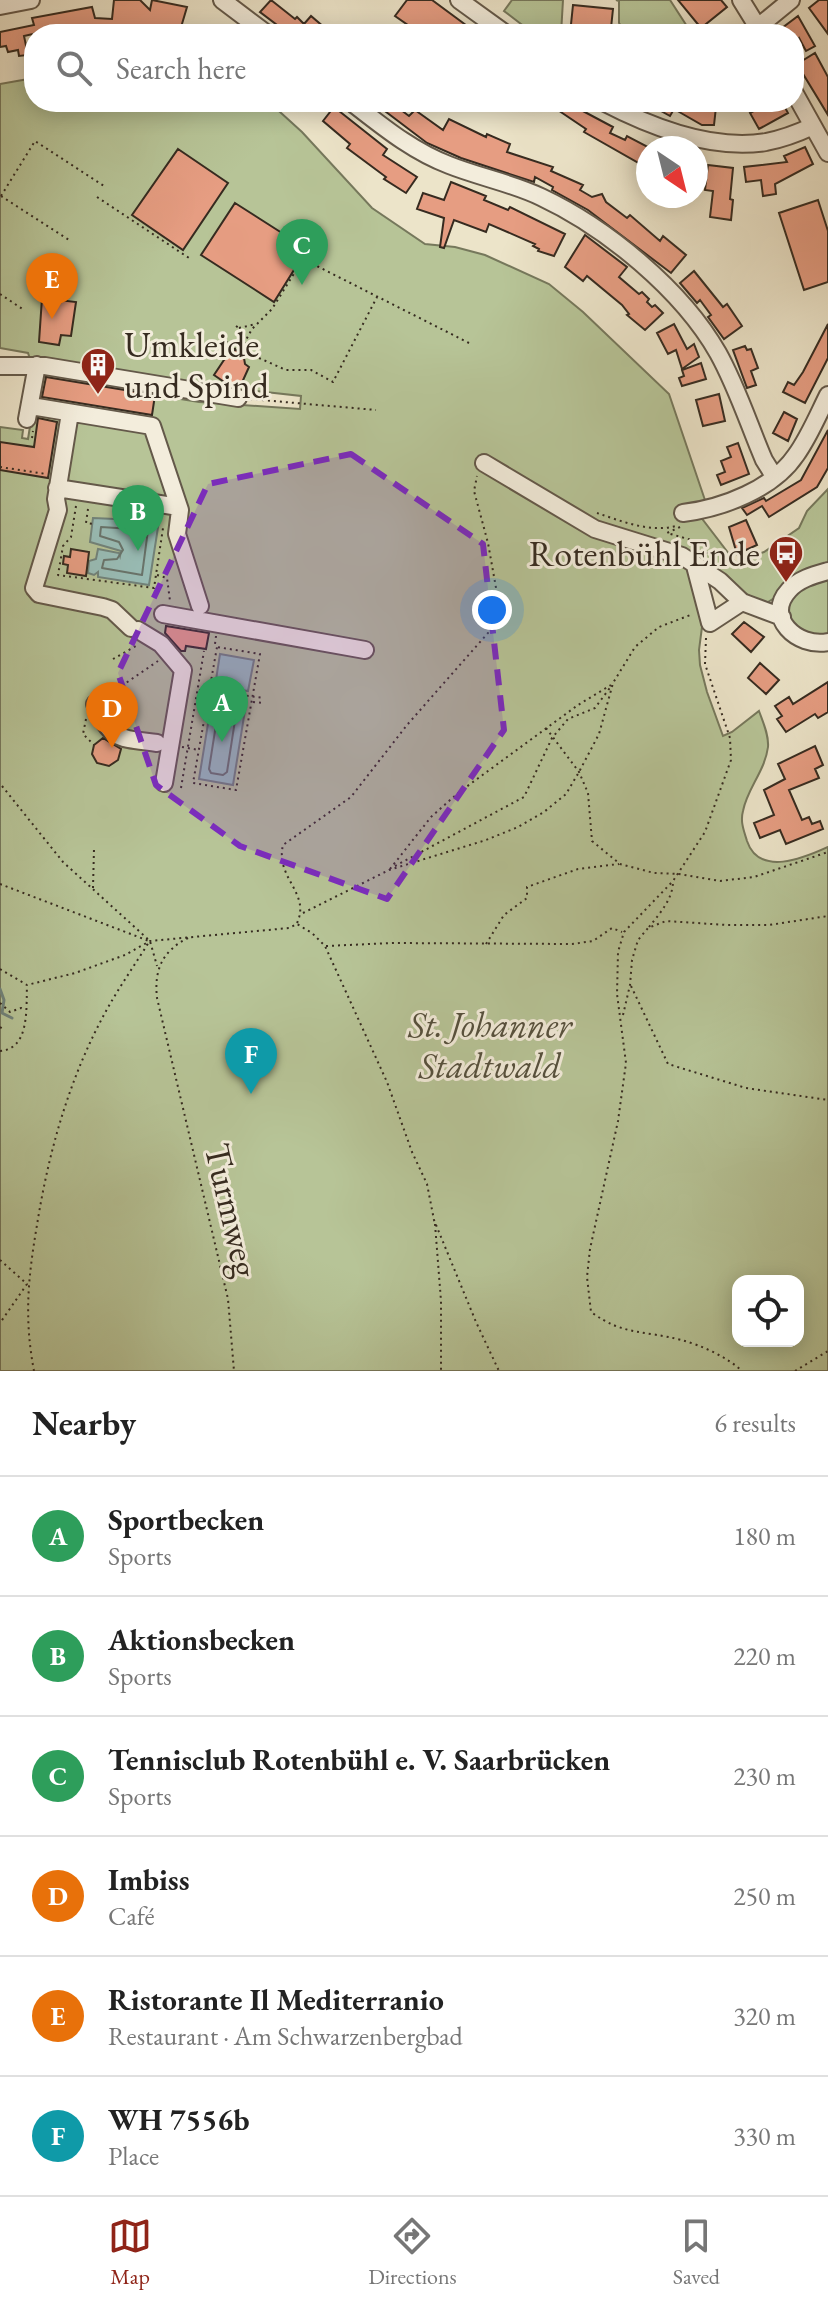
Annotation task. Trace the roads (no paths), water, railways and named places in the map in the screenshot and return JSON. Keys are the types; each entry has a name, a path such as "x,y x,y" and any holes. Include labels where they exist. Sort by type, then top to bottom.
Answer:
{"street":[{"path":"0,6 31,0"},
{"path":"222,0 254,24"},
{"path":"459,0 492,24"},
{"path":"741,0 756,24"},
{"path":"767,24 791,0"},
{"path":"804,110 828,153"},
{"path":"364,112 423,153 537,195 572,213 648,271 693,318 717,352 764,460 774,476"},
{"path":"625,112 660,128 726,142 762,143 813,126"},
{"path":"37,365 35,424 70,413 152,426 179,507 177,534 200,606"},
{"path":"0,366 37,365 238,398"},
{"path":"687,517 743,497 789,465 799,452 828,395"},
{"path":"70,413 54,481 58,510 34,588 39,594 112,610 161,644 183,670 164,783"},
{"path":"484,463 595,529 682,556 720,581 742,602 782,617"},
{"path":"54,481 179,507"},
{"path":"697,567 708,616 742,602"},
{"path":"828,571 812,575 790,588 783,599 782,617 792,634 801,640 828,642"},
{"path":"163,614 365,650"},
{"path":"91,710 114,735 157,743"}],"water":[{"path":"93,518 159,521 149,585 98,577 98,572 94,575 88,573 89,561 96,559 98,549 119,553 120,556 121,551 90,542"},
{"path":"220,654 254,660 248,691 215,686"},
{"path":"212,699 246,704 233,785 199,779"}],"waterway":[{"path":"0,989 4,1000 2,1013 12,1018"}],"place":[{"name":"Tennisclub Rotenbühl e. V. Saarbrücken","path":"302,285"},
{"name":"Ristorante Il Mediterranio","path":"52,319"},
{"name":"Umkleide und Spind","path":"98,396"},
{"name":"Aktionsbecken","path":"138,551"},
{"name":"Rotenbühl Ende","path":"786,584"},
{"name":"Sportbecken","path":"222,742"},
{"name":"Imbiss","path":"112,748"},
{"name":"WH 7556b","path":"251,1094"}],"park label":[{"name":"St. Johanner Stadtwald","path":"490,1044"}]}
